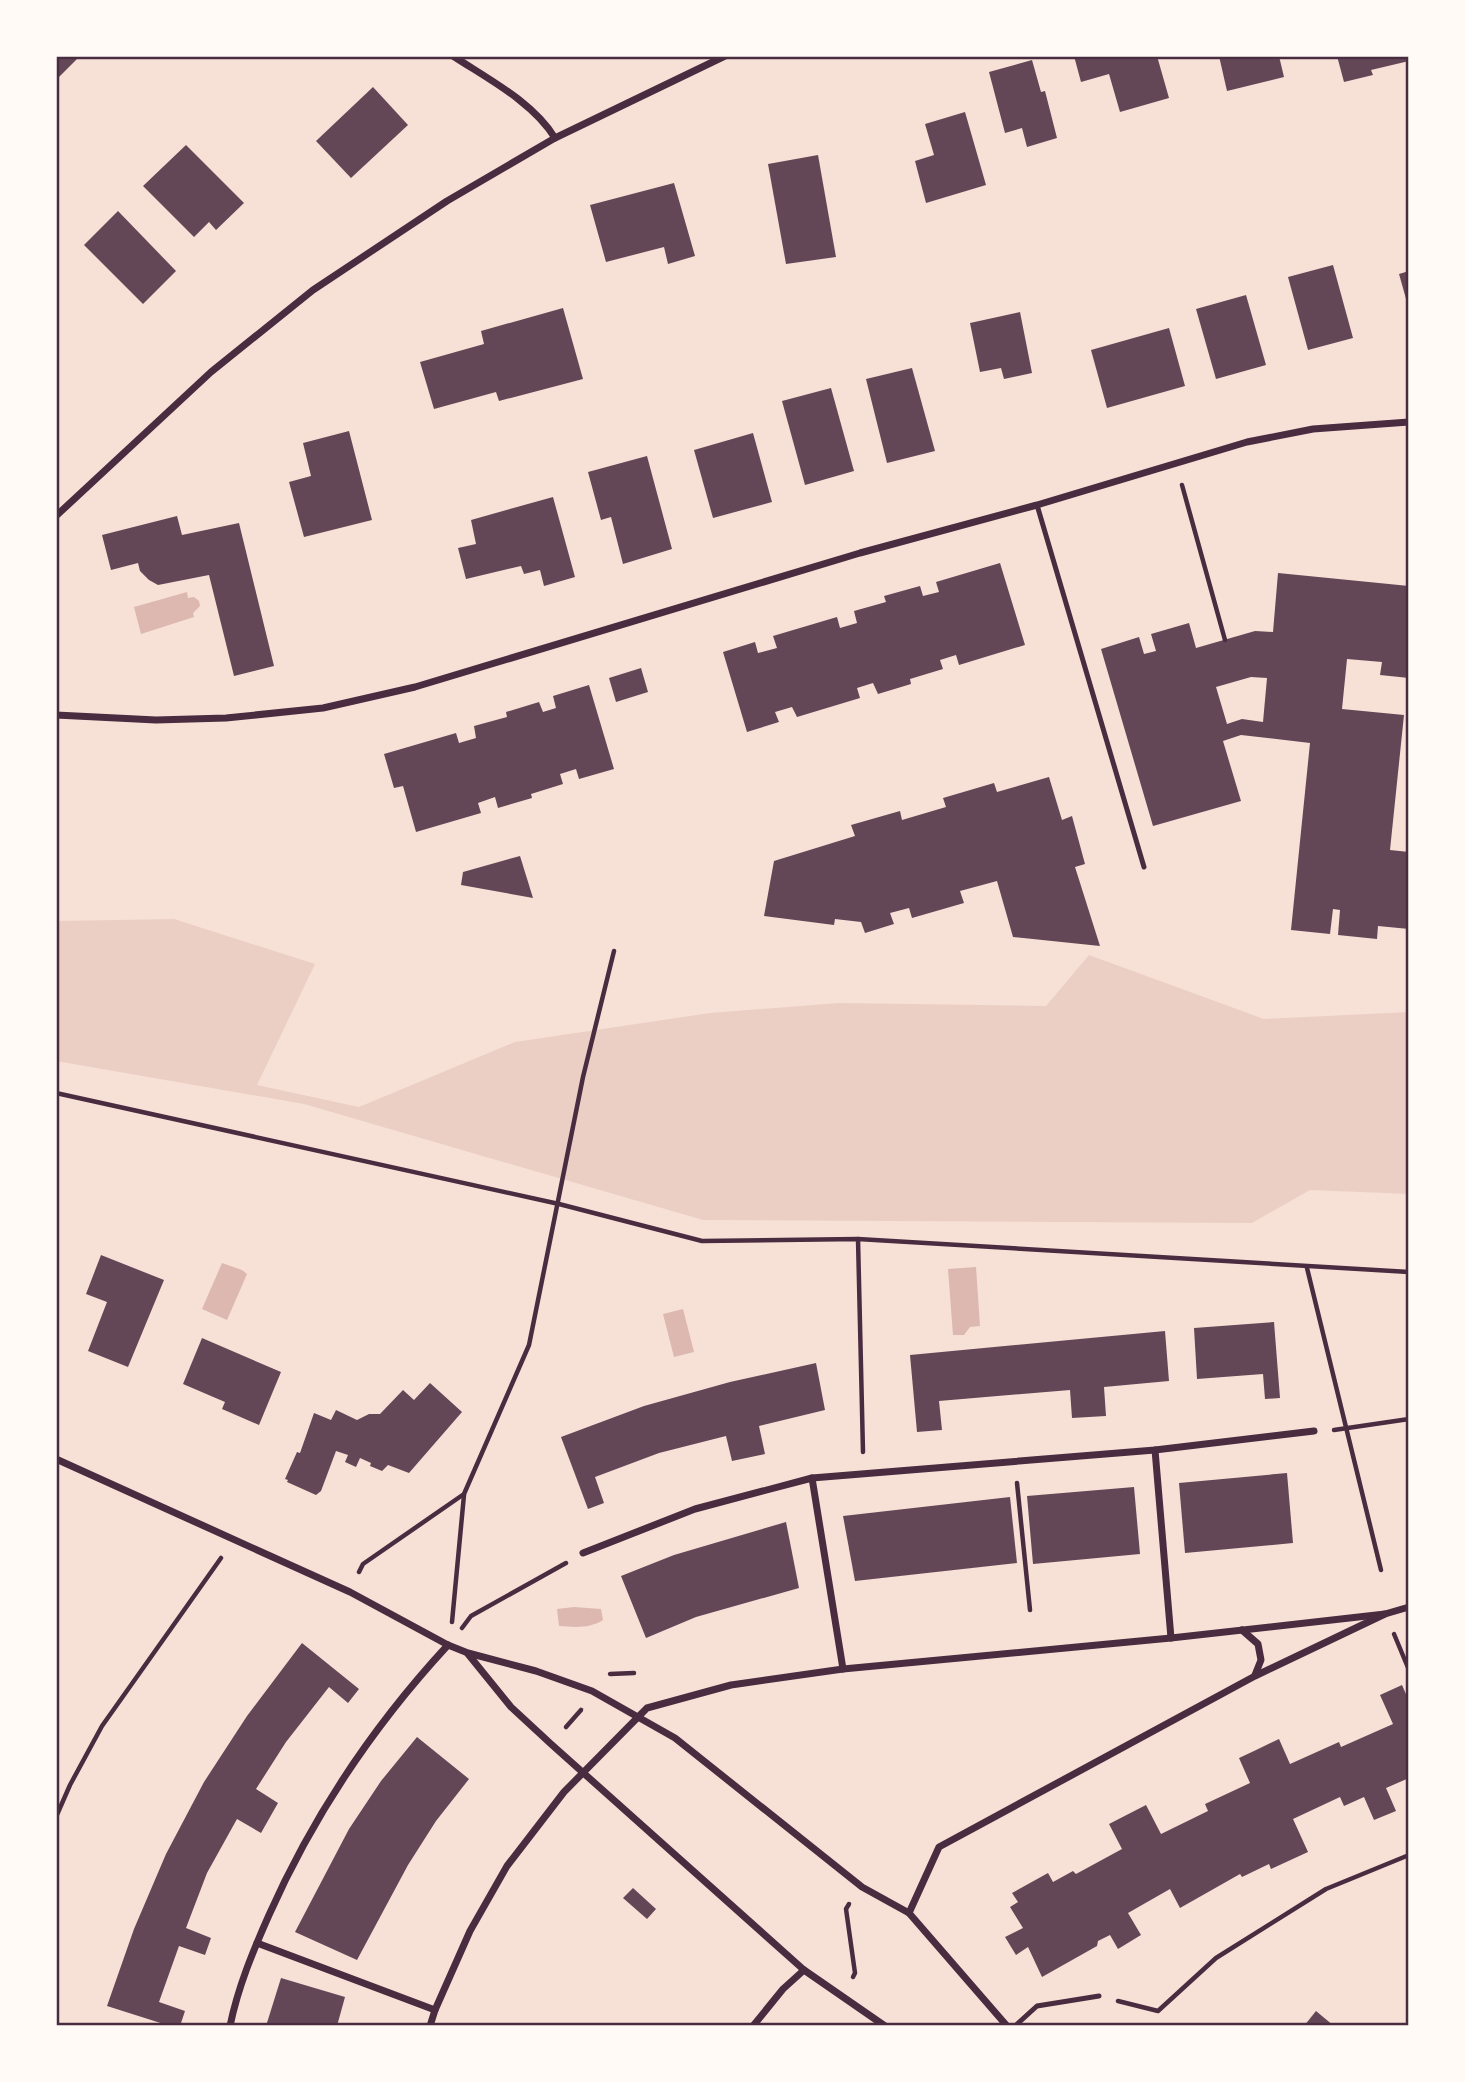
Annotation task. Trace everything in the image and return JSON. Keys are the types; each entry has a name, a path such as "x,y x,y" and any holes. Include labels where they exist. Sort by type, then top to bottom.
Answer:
{"street":[{"path":"453,56 499,86 546,123 555,138"},
{"path":"56,516 211,372 313,290 447,201 555,138 725,56"},
{"path":"56,715 170,720 226,718 323,708 415,687 860,553 1037,505 1247,442 1313,429 1409,422"},
{"path":"583,1553 695,1508 812,1478 1155,1450 1314,1431"},
{"path":"1155,1450 1171,1638"},
{"path":"56,1459 350,1592 448,1645 592,1691 675,1738 862,1887 909,1913 1007,2026"},
{"path":"812,1478 843,1669"},
{"path":"909,1913 939,1847 1255,1676 1385,1614 1409,1606"},
{"path":"430,2026 470,1931 508,1866 543,1818 637,1716 647,1709 731,1685 843,1669 1171,1638 1385,1614"},
{"path":"1242,1630 1258,1644 1261,1660 1255,1676"},
{"path":"230,2026 236,1997 257,1943 316,1820 355,1761 448,1645"},
{"path":"468,1653 511,1706 804,1970 885,2026"},
{"path":"257,1943 435,2010"},
{"path":"754,2026 783,1989 804,1970"}],"lane":[{"path":"1037,505 1144,867"},
{"path":"1015,2026 1037,2006 1099,1996"}],"path":[{"path":"1176,464 1225,640"},
{"path":"448,1645 464,1494 529,1345 583,1077 614,951"},
{"path":"56,1093 559,1204 702,1241 858,1239 1307,1268 1409,1272"},
{"path":"858,1239 863,1474"},
{"path":"1307,1268 1381,1570"},
{"path":"1314,1431 1409,1419"},
{"path":"1015,1462 1030,1610"},
{"path":"350,1592 363,1564 464,1494"},
{"path":"56,1817 102,1726 233,1539"},
{"path":"448,1645 471,1616 583,1553"},
{"path":"1385,1614 1409,1670"},
{"path":"1099,1996 1157,2011 1216,1958 1326,1889 1409,1855"},
{"path":"842,1996 855,1973 846,1909 862,1887"}],"shaded area":[{"path":"187,592 188,598 194,597 199,601 200,606 193,613 194,617 141,634 134,607"},
{"path":"174,919 315,964 257,1085 359,1107 515,1042 710,1013 839,1003 1046,1006 1089,955 1264,1019 1409,1012 1409,1194 1310,1190 1252,1223 703,1220 304,1104 56,1061 56,921"},
{"path":"222,1263 247,1274 227,1320 202,1309"},
{"path":"976,1267 980,1326 970,1327 964,1335 953,1335 948,1269"},
{"path":"683,1309 694,1352 674,1357 663,1314"},
{"path":"557,1609 601,1609 603,1620 587,1626 559,1626"}],"building":[{"path":"56,56 80,56 56,80"},
{"path":"1074,56 1157,56 1169,98 1120,112 1109,74 1081,82"},
{"path":"1219,56 1279,56 1284,77 1227,91"},
{"path":"1337,56 1409,56 1409,61 1371,70 1373,75 1344,82"},
{"path":"1032,60 1041,92 1045,91 1057,138 1027,147 1022,128 1005,133 989,72"},
{"path":"373,87 408,125 351,178 316,141"},
{"path":"965,112 986,185 926,203 915,161 934,155 925,124"},
{"path":"186,145 244,203 216,230 209,222 194,237 143,186"},
{"path":"818,155 836,257 786,264 768,164"},
{"path":"674,183 695,256 668,264 664,247 606,262 590,205"},
{"path":"118,211 176,271 143,304 84,245"},
{"path":"1333,265 1353,338 1308,350 1288,277"},
{"path":"1409,271 1409,306 1408,306 1399,274"},
{"path":"1246,295 1266,365 1216,379 1196,309"},
{"path":"563,308 583,379 499,401 496,392 434,409 420,362 484,344 481,331"},
{"path":"1020,312 1032,373 1004,379 1001,368 980,372 970,323"},
{"path":"1169,328 1185,386 1107,408 1091,350"},
{"path":"912,368 935,451 887,463 866,379"},
{"path":"831,388 854,471 805,485 782,401"},
{"path":"349,431 372,520 304,537 289,482 311,476 303,443"},
{"path":"753,433 772,502 713,518 694,450"},
{"path":"647,456 672,549 623,564 611,517 601,520 588,472"},
{"path":"553,497 575,577 544,586 540,570 524,574 521,566 466,579 458,548 476,544 471,520"},
{"path":"177,516 182,535 239,523 274,666 234,676 209,575 158,585 140,571 138,563 111,570 102,535"},
{"path":"1000,563 1025,645 959,665 956,655 940,660 943,669 910,679 911,684 878,694 873,683 857,688 860,698 797,717 792,707 775,712 779,722 747,732 723,652 755,642 758,653 777,648 773,636 837,617 840,628 857,623 854,611 886,602 884,596 920,586 923,596 939,592 936,582"},
{"path":"1278,573 1409,586 1409,678 1380,675 1382,662 1347,659 1342,709 1404,715 1390,850 1409,852 1409,929 1378,926 1377,939 1338,935 1340,910 1333,909 1330,934 1291,930 1310,743 1241,735 1223,741 1241,801 1153,826 1101,649 1139,637 1144,654 1156,651 1151,634 1189,623 1196,648 1255,631 1273,632","holes":["1251,677 1267,678 1263,722 1242,719 1227,724 1216,687"]},
{"path":"641,668 648,692 616,702 609,678"},
{"path":"589,685 614,769 579,779 576,769 560,774 563,784 531,794 532,798 498,808 495,797 478,803 481,813 416,832 403,786 394,788 384,754 456,733 459,743 476,738 474,726 507,717 506,712 539,702 543,712 556,708 553,696"},
{"path":"1049,777 1062,820 1072,816 1085,864 1075,867 1100,946 1013,937 997,881 960,891 964,903 912,918 909,908 890,913 894,924 865,933 861,922 835,919 834,925 764,916 774,861 855,836 851,825 900,811 902,820 946,807 943,798 994,783 997,792"},
{"path":"520,856 533,898 461,885 463,872"},
{"path":"101,1255 164,1280 128,1367 88,1351 107,1302 86,1294"},
{"path":"1274,1322 1280,1398 1265,1399 1263,1374 1197,1379 1194,1328"},
{"path":"1165,1331 1169,1381 1104,1387 1106,1416 1072,1418 1070,1390 939,1401 942,1430 917,1432 910,1355"},
{"path":"202,1338 281,1372 259,1425 222,1409 225,1402 183,1384"},
{"path":"816,1363 825,1410 759,1426 765,1454 732,1461 726,1436 659,1453 595,1477 604,1503 588,1509 561,1437 644,1406 730,1382"},
{"path":"430,1383 462,1412 409,1473 388,1465 382,1471 360,1458 356,1467 345,1462 348,1455 336,1451 321,1491 316,1495 287,1482 285,1479 297,1452 300,1453 314,1413 331,1420 336,1410 357,1420 369,1414 380,1414 403,1390 414,1400"},
{"path":"1287,1473 1293,1543 1185,1553 1179,1483"},
{"path":"1134,1487 1140,1554 1033,1564 1027,1496"},
{"path":"1010,1497 1017,1563 855,1581 843,1516"},
{"path":"786,1522 799,1588 696,1617 646,1638 621,1576 674,1555"},
{"path":"302,1643 359,1689 348,1703 329,1687 286,1742 256,1789 278,1803 261,1833 237,1819 207,1873 186,1928 211,1938 205,1955 179,1946 159,2002 185,2011 180,2026 170,2026 107,2006 134,1929 166,1854 204,1782 247,1716"},
{"path":"1402,1685 1409,1701 1409,1778 1386,1788 1396,1811 1374,1820 1364,1797 1344,1806 1340,1797 1293,1819 1308,1852 1271,1869 1269,1864 1242,1877 1240,1874 1180,1908 1170,1889 1128,1913 1141,1935 1118,1949 1110,1935 1098,1941 1097,1946 1042,1977 1028,1947 1016,1955 1005,1937 1023,1928 1010,1907 1018,1902 1012,1893 1048,1873 1053,1882 1073,1871 1076,1874 1122,1849 1109,1824 1146,1805 1161,1834 1208,1811 1205,1804 1250,1783 1239,1758 1279,1739 1290,1764 1339,1742 1341,1747 1393,1724 1380,1695"},
{"path":"417,1737 469,1779 436,1821 408,1865 357,1960 295,1932 349,1829 381,1781"},
{"path":"633,1888 656,1909 647,1919 623,1898"},
{"path":"281,1978 345,1997 337,2026 266,2026"},
{"path":"1316,2011 1334,2026 1304,2026"}]}
